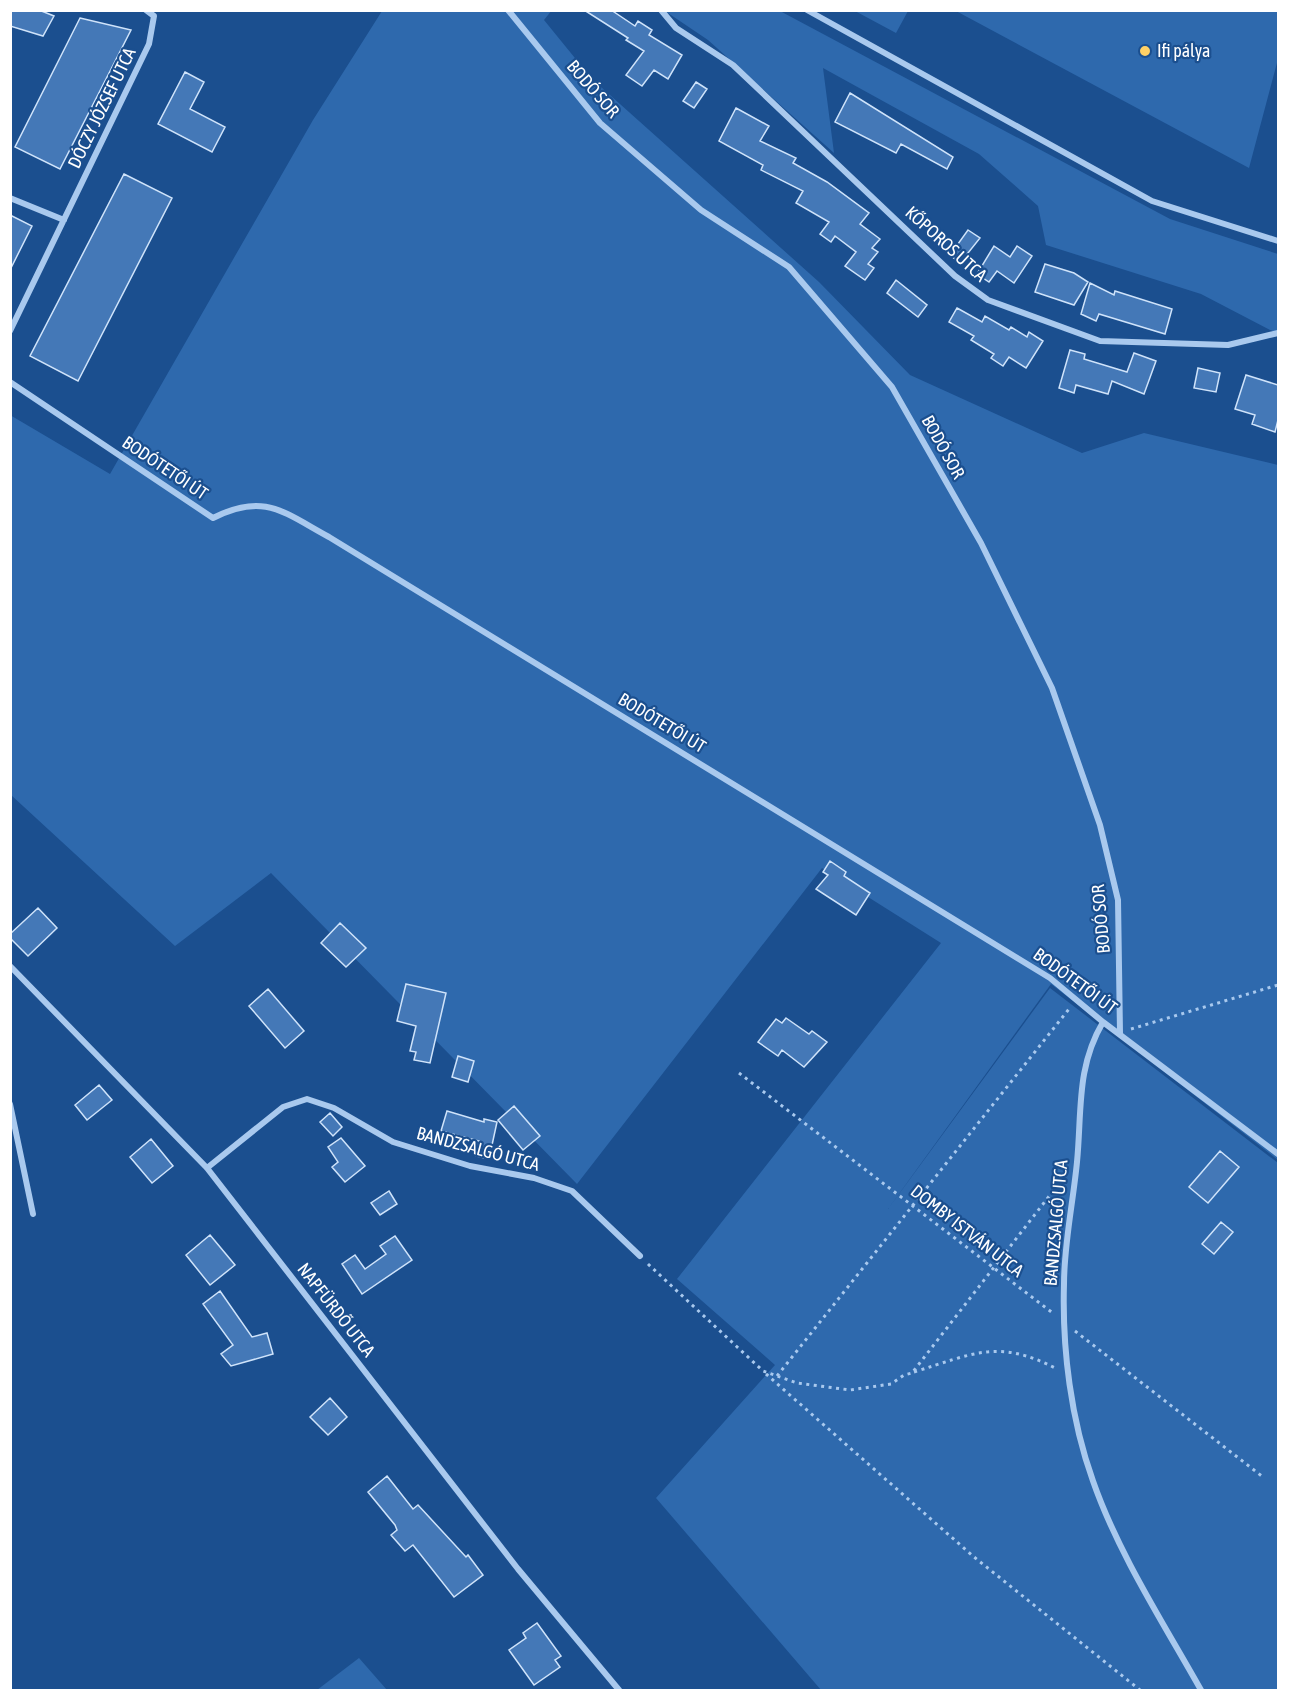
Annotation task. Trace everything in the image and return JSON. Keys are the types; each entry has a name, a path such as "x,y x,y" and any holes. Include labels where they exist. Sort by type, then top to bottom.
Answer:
{"street":[{"name":"DÓCZY JÓZSEF UTCA","path":"10,331 149,44 154,16 146,10"},
{"name":"BODÓ SOR","path":"508,10 600,123 700,210 789,267 892,387 981,543 1056,699 1100,825 1118,900 1120,1033"},
{"name":"KŐPOROS UTCA","path":"661,10 676,28 734,65 955,276 988,300 1100,340 1228,345 1278,333"},
{"path":"807,10 1152,201 1278,241"},
{"path":"10,198 64,220"},
{"name":"BODÓTETŐI ÚT","path":"10,382 213,518 238,506 257,504 279,510 328,537 1040,972 1278,1154"},
{"name":"NAPFÜRDŐ UTCA","path":"10,966 207,1168 518,1569 619,1690"},
{"name":"BANDZSALGÓ UTCA","path":"1103,1022 1090,1044 1081,1084 1078,1159 1064,1284 1068,1375 1093,1481 1126,1554 1201,1690"},
{"name":"BANDZSALGÓ UTCA","path":"207,1168 283,1107 307,1100 334,1108 393,1142 470,1166 534,1178 572,1191 640,1256"},
{"path":"10,1104 33,1214"}],"path":[{"path":"1120,1033 1278,985"},
{"path":"777,1376 1077,999"},
{"name":"DOMBY ISTVÁN UTCA","path":"739,1073 1066,1323 1263,1478"},
{"path":"912,1373 1078,1159"},
{"path":"640,1256 763,1371 975,1557 1140,1690"},
{"path":"763,1371 797,1383 850,1390 891,1384 904,1375 985,1350 1016,1352 1068,1375"}],"shaded area":[{"path":"552,10 544,20 592,79 819,282 910,375 1082,453 1144,433 1278,465 1278,1160 1051,984 888,1209 1050,988 1278,1163 1278,1690 821,1690 656,1498 775,1365 677,1279 941,943 822,868 577,1184 271,873 175,946 11,795 10,415 110,474 313,120 382,11"},
{"path":"908,10 896,33 855,11"},
{"path":"665,11 780,11 1170,219 1278,254 1278,334 1201,294 1046,245 1038,206 979,154 823,68 834,153 708,40"},
{"path":"956,11 1278,11 1278,59 1249,168"},
{"path":"359,1658 387,1690 317,1690"}],"building":[{"path":"10,10 39,10 54,16 43,36 10,26"},
{"path":"584,10 611,10 635,26 638,21 652,30 649,35 682,55 668,79 654,70 642,86 626,75 644,51"},
{"path":"80,18 131,30 60,169 15,147"},
{"path":"185,72 204,82 190,109 225,127 212,152 158,124"},
{"path":"696,82 707,89 694,108 683,101"},
{"path":"850,93 953,157 947,169 901,144 896,153 835,122"},
{"path":"736,108 769,126 760,141 796,158 793,163 827,182 869,213 860,224 880,239 872,248 878,252 868,264 874,268 865,280 845,266 856,252 835,236 831,242 820,234 829,222 796,203 803,191 761,170 763,165 719,141"},
{"path":"124,174 172,198 78,381 30,356"},
{"path":"10,215 32,226 10,270"},
{"path":"968,230 980,238 960,263 950,255"},
{"path":"994,246 1010,257 1017,246 1032,256 1014,283 997,271 989,282 977,274"},
{"path":"1045,264 1074,273 1088,282 1074,305 1035,292"},
{"path":"896,280 927,305 918,317 887,293"},
{"path":"1090,283 1114,295 1115,291 1172,309 1165,334 1099,314 1096,321 1081,314"},
{"path":"957,308 982,322 985,316 1009,330 1011,327 1027,337 1029,332 1043,341 1026,368 1009,357 1003,366 991,358 994,354 971,340 974,336 949,322"},
{"path":"1070,350 1085,354 1084,359 1127,372 1134,353 1156,361 1144,394 1112,381 1108,394 1076,385 1074,393 1059,388"},
{"path":"1198,368 1220,373 1216,392 1194,388"},
{"path":"1246,375 1278,385 1278,420 1275,432 1252,424 1255,415 1235,409"},
{"path":"830,861 846,872 844,876 870,893 856,915 816,889 828,875 823,872"},
{"path":"38,908 57,928 28,956 10,938 10,934"},
{"path":"340,923 366,948 346,967 321,943"},
{"path":"406,984 446,993 430,1063 414,1060 416,1052 410,1051 416,1026 397,1021"},
{"path":"268,989 304,1031 285,1048 249,1006"},
{"path":"786,1018 809,1034 812,1031 827,1042 804,1067 782,1050 778,1056 758,1042 776,1019 782,1023"},
{"path":"458,1056 474,1061 468,1082 452,1077"},
{"path":"99,1085 112,1100 87,1120 75,1105"},
{"path":"514,1106 540,1136 523,1150 498,1120"},
{"path":"447,1111 484,1122 484,1119 497,1122 489,1159 476,1156 479,1141 441,1131"},
{"path":"330,1113 342,1127 333,1136 320,1122"},
{"path":"341,1138 365,1166 345,1182 332,1167 338,1162 328,1147"},
{"path":"151,1139 173,1166 152,1183 130,1157"},
{"path":"1220,1151 1239,1167 1208,1203 1189,1187"},
{"path":"389,1191 397,1204 380,1215 371,1203"},
{"path":"1221,1222 1233,1232 1214,1254 1202,1244"},
{"path":"210,1235 235,1265 210,1285 186,1255"},
{"path":"395,1236 412,1260 362,1294 342,1264 355,1255 365,1269 386,1254 380,1246"},
{"path":"220,1291 252,1337 267,1333 273,1354 231,1366 221,1354 233,1345 203,1304"},
{"path":"330,1398 347,1417 328,1435 310,1417"},
{"path":"387,1476 413,1509 418,1505 466,1557 468,1555 483,1575 454,1597 413,1545 405,1551 391,1535 397,1530 395,1525 368,1492"},
{"path":"537,1623 561,1656 555,1660 560,1667 534,1685 509,1650 526,1638 523,1633"}],"place":[{"name":"Ifi pálya","path":"1145,51"}]}
